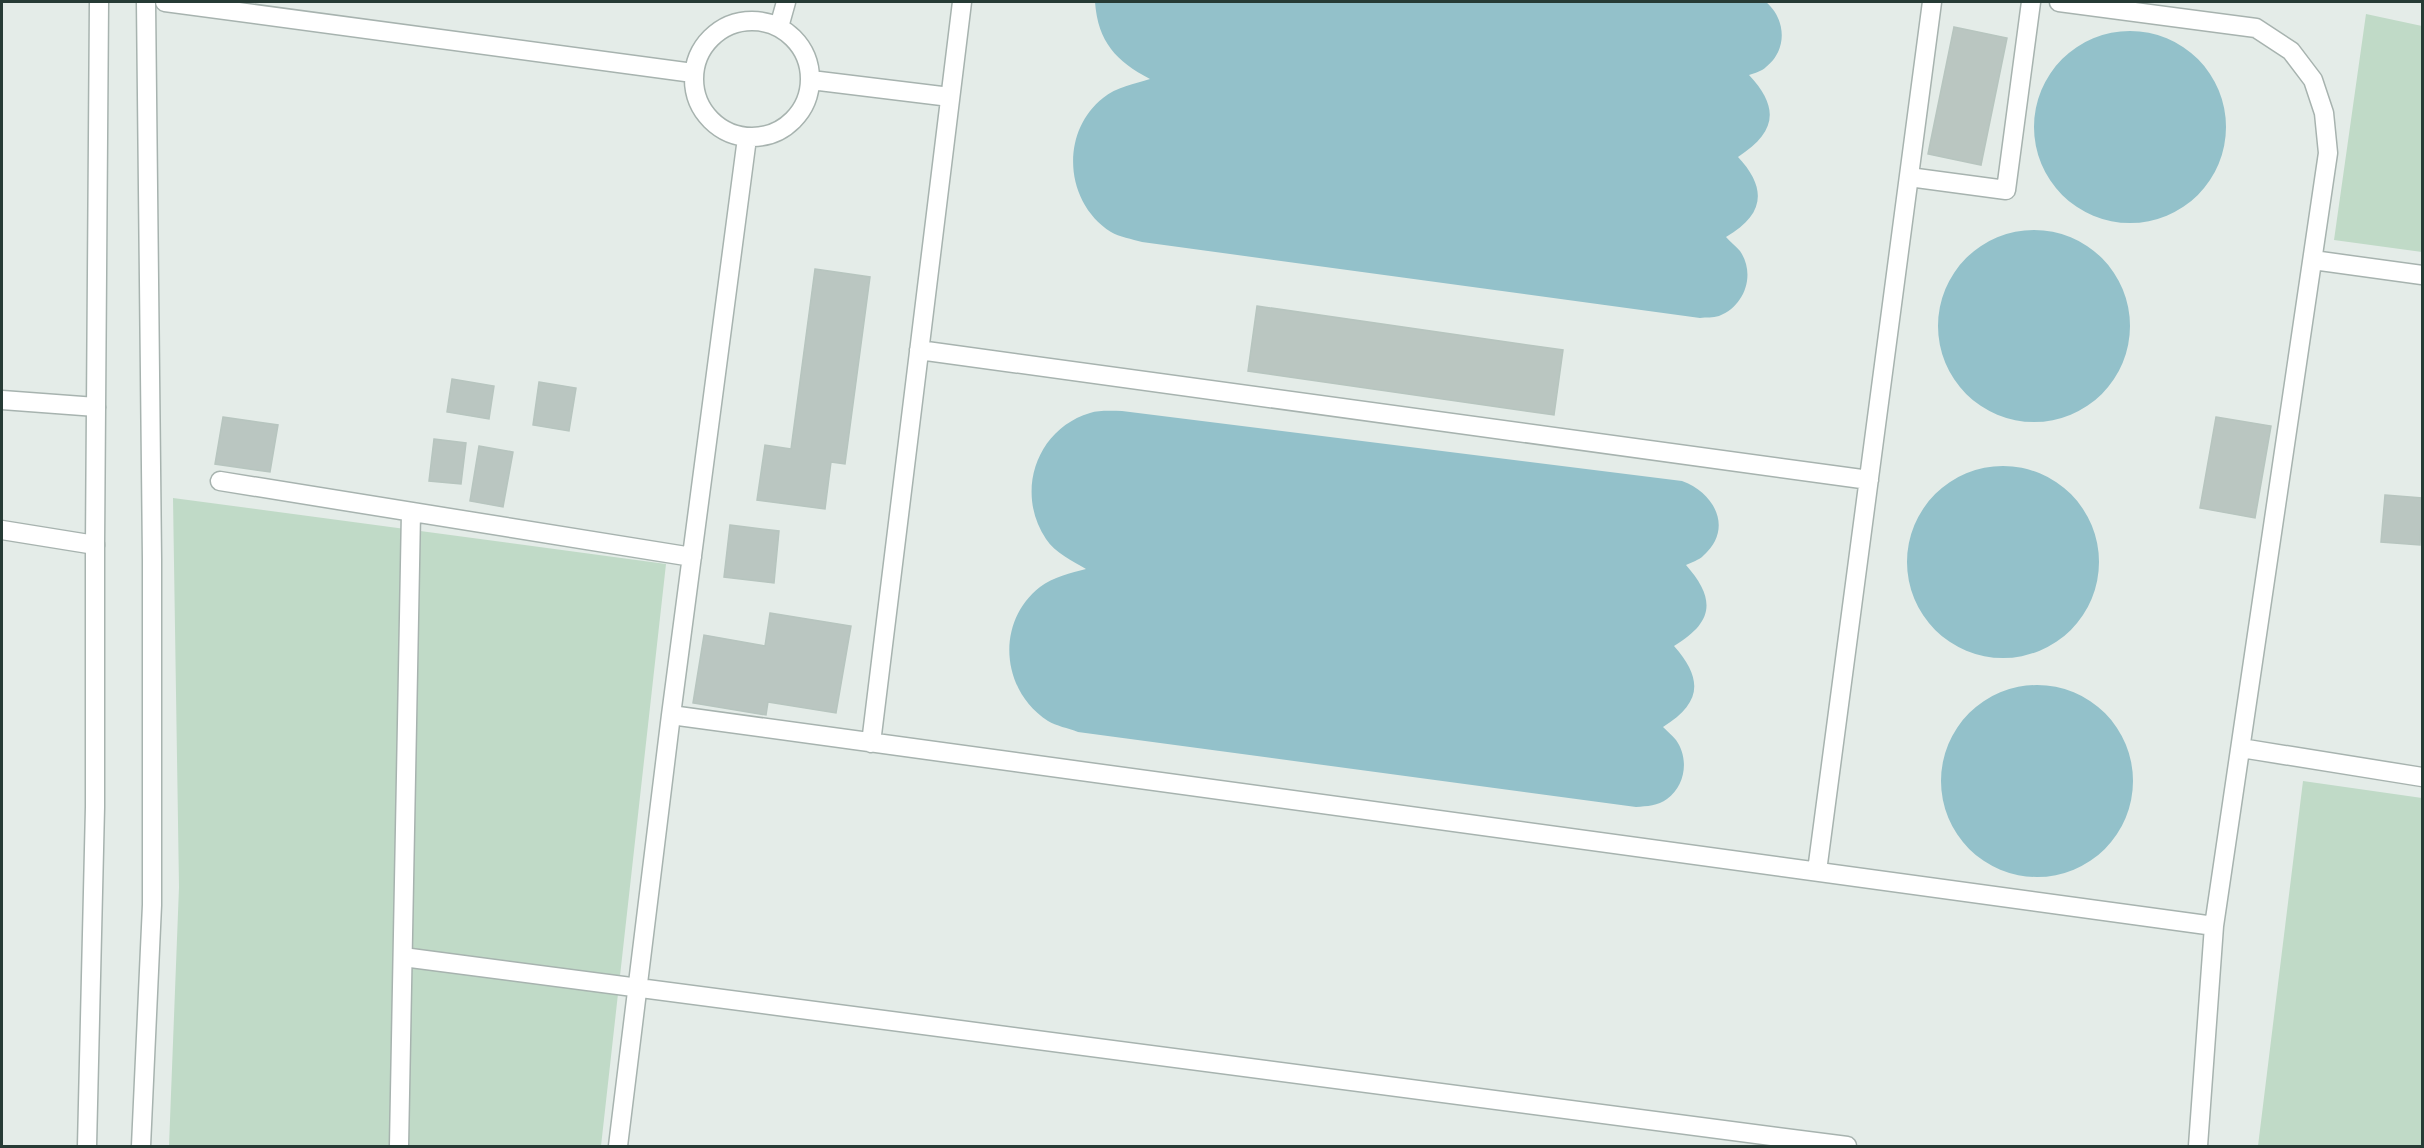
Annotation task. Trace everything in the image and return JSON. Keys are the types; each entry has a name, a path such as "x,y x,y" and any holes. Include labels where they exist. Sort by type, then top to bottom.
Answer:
{"street":[{"path":"87,1146 96,807 95,545 99,2"},
{"path":"141,1146 152,905 152,560 146,2"},
{"path":"165,2 693,73"},
{"path":"779,27 786,2"},
{"path":"871,743 962,2"},
{"path":"1817,872 1932,2"},
{"path":"1909,177 2006,190 2031,2"},
{"path":"2059,2 2256,28 2291,51 2313,80 2324,113 2328,153 2214,926 2198,1146"},
{"path":"757,20 779,27 797,41 808,61 811,80 804,106 789,124 769,135 747,138 725,131 707,116 696,96 693,73 699,51 714,34 734,22 757,20"},
{"path":"811,80 950,97"},
{"path":"618,1146 671,715 747,138"},
{"path":"2313,260 2422,275"},
{"path":"919,350 1869,480"},
{"path":"2,400 96,407"},
{"path":"220,481 692,557"},
{"path":"399,1146 411,512"},
{"path":"2,530 95,545"},
{"path":"671,715 2214,926"},
{"path":"2241,748 2422,777"},
{"path":"403,957 1847,1146"}],"green space":[{"path":"2366,14 2422,26 2422,252 2334,240"},
{"path":"173,498 666,564 601,1146 169,1146 179,887"},
{"path":"2303,781 2422,798 2422,1146 2258,1146"}],"water":[{"path":"1095,2 1766,2 1778,17 1782,34 1781,43 1773,60 1762,70 1749,75 1766,99 1769,120 1760,139 1738,157 1754,180 1758,201 1748,220 1726,237 1740,251 1745,260 1747,279 1741,297 1736,305 1717,317 1700,318 1142,242 1114,234 1095,219 1084,203 1076,185 1073,166 1074,147 1089,112 1103,98 1120,88 1150,79 1127,65 1111,49 1100,28"},
{"path":"2130,31 2167,38 2198,59 2219,90 2226,127 2219,164 2198,195 2167,216 2130,223 2093,216 2062,195 2041,164 2034,127 2041,90 2062,59 2093,38"},
{"path":"2034,230 2071,237 2102,258 2123,289 2130,326 2123,363 2102,394 2071,415 2034,422 1997,415 1966,394 1945,363 1938,326 1945,289 1966,258 1997,237"},
{"path":"1122,411 1682,481 1694,487 1711,503 1719,524 1712,546 1701,557 1686,565 1702,589 1706,599 1706,609 1697,628 1674,646 1684,658 1694,680 1691,700 1676,718 1663,727 1676,740 1683,755 1684,771 1678,786 1660,803 1636,807 1078,732 1048,721 1032,708 1013,675 1009,656 1010,637 1016,618 1025,602 1040,587 1056,578 1086,569 1054,548 1046,539 1037,521 1032,502 1032,483 1036,465 1044,448 1056,433 1071,421 1094,412"},
{"path":"2003,466 2031,470 2056,482 2071,494 2083,509 2095,534 2099,562 2095,590 2083,615 2071,630 2056,642 2031,654 2003,658 1975,654 1950,642 1935,630 1923,615 1911,590 1907,562 1911,534 1923,509 1935,494 1950,482 1975,470"},
{"path":"2037,685 2074,692 2105,713 2126,744 2133,781 2126,818 2105,849 2074,870 2037,877 2000,870 1969,849 1948,818 1941,781 1948,744 1969,713 2000,692"}],"building":[{"path":"1954,27 2007,38 1981,165 1928,154"},
{"path":"815,269 870,277 845,464 831,462 825,509 757,500 765,445 791,449"},
{"path":"1257,306 1563,350 1554,415 1248,371"},
{"path":"452,379 494,386 489,419 447,412"},
{"path":"539,382 576,388 569,431 533,425"},
{"path":"223,417 278,425 270,472 215,464"},
{"path":"2216,417 2271,426 2255,518 2200,508"},
{"path":"434,439 466,443 461,484 429,481"},
{"path":"479,446 513,452 503,507 470,501"},
{"path":"2385,495 2422,498 2420,545 2381,542"},
{"path":"730,525 779,531 774,583 724,577"},
{"path":"770,613 851,626 836,713 768,702 766,715 693,703 704,635 765,646"}]}
